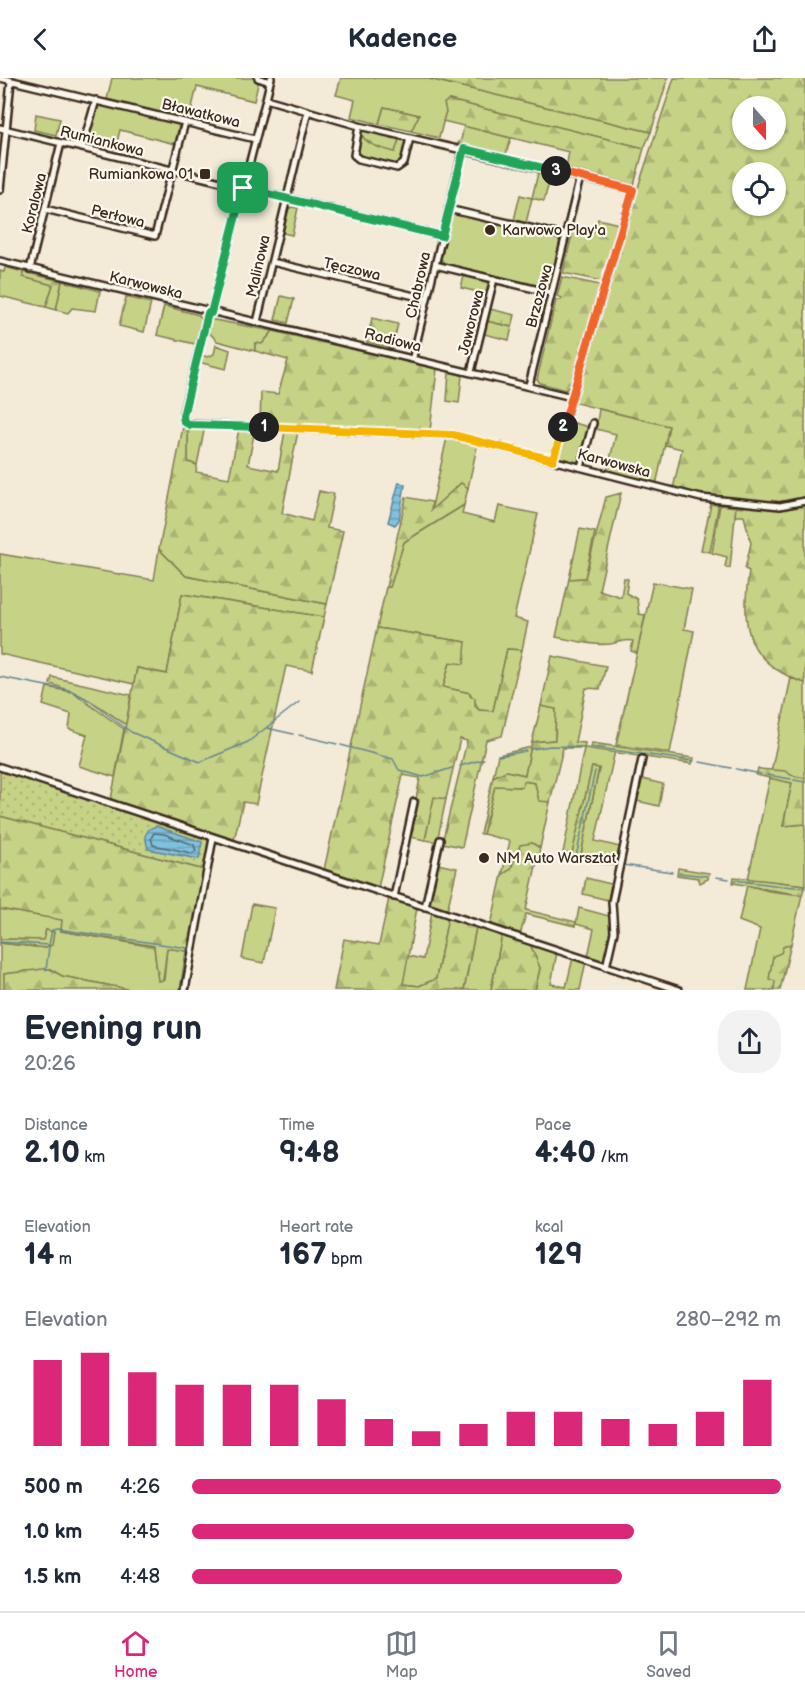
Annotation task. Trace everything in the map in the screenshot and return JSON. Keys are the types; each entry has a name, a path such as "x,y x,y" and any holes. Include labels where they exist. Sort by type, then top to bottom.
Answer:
{"street":[{"name":"Bławatkowa","path":"0,78 255,139"},
{"path":"210,313 271,80 258,78"},
{"path":"0,190 11,81"},
{"path":"266,99 359,126 633,190 553,460"},
{"path":"82,148 96,100"},
{"name":"Malinowa","path":"257,322 308,111"},
{"path":"172,171 185,122"},
{"path":"359,126 354,155 359,159 397,168 404,163 410,138"},
{"name":"Rumiankowa","path":"0,128 442,236"},
{"name":"Koralowa","path":"30,269 61,143"},
{"name":"Chabrowa","path":"413,357 464,149"},
{"name":"Perłowa","path":"45,209 154,236 158,231 172,171"},
{"name":"Brzozowa","path":"529,385 580,177"},
{"path":"448,209 566,236"},
{"name":"Karwowska","path":"0,261 210,313 183,413 184,422 188,424 447,434 686,495 719,501 780,506 805,501"},
{"name":"Tęczowa","path":"272,262 427,299"},
{"path":"435,265 551,292"},
{"name":"Jaworowa","path":"471,372 494,279"},
{"name":"Radiowa","path":"210,313 413,357 572,396"},
{"path":"581,467 592,423"},
{"path":"606,967 614,932 612,902 642,759"},
{"path":"0,767 679,990"},
{"path":"394,897 414,802"},
{"path":"184,990 213,838"},
{"path":"425,907 440,840"}],"green space":[{"path":"112,78 253,78 259,80 254,101 197,87 189,119 107,99"},
{"path":"341,78 425,78 651,132 644,148 449,100 439,138 411,131 419,115 384,107 379,124 351,117 355,100 336,95"},
{"path":"425,78 668,78 651,132"},
{"path":"674,78 805,78 805,683 785,675 770,665 759,654 747,626 749,571 745,569 751,543 744,516 735,516 736,507 743,508 743,501 673,489 682,449 665,445 669,426 572,402 622,236"},
{"path":"449,100 644,148 634,185 566,168 569,152 443,121 446,112 444,103"},
{"path":"99,105 179,125 175,144 120,130 116,146 118,150 89,143 87,139"},
{"path":"384,107 419,115 411,131 379,124"},
{"path":"36,114 60,119 56,135 34,130"},
{"path":"464,126 511,138 506,154 458,143 461,140"},
{"path":"364,131 399,139 395,152 366,141 361,133"},
{"path":"361,133 366,141 380,148 395,151 399,139 404,140 406,144 401,165 357,157"},
{"path":"538,173 551,175 544,201 532,198"},
{"path":"520,195 532,198 526,223 514,220"},
{"path":"298,208 292,235 283,233 288,209"},
{"path":"455,214 558,239 560,243 550,285 546,287 444,263 441,259 451,217"},
{"path":"598,219 619,224 602,281 563,273 574,226 595,231"},
{"path":"5,267 23,272 23,277 53,285 46,307 0,296 0,271 4,272"},
{"path":"23,272 62,281 56,310 46,307 53,285 23,277"},
{"path":"464,276 486,281 489,285 487,294 461,288"},
{"path":"562,277 600,285 570,387 565,390 540,383 537,379 556,300 562,298 557,296"},
{"path":"62,281 100,291 96,311 72,308 68,313 56,310"},
{"path":"281,296 294,299 288,323 275,320"},
{"path":"126,297 151,303 144,332 119,326"},
{"path":"164,306 199,315 202,319 195,344 157,335"},
{"path":"490,309 515,315 512,327 487,321"},
{"path":"372,318 398,324 392,348 367,342"},
{"path":"209,319 273,331 262,344 255,343 255,351 217,341 206,329"},
{"path":"487,321 512,327 509,340 484,334"},
{"path":"273,331 437,369 430,431 260,424 261,392 278,394 288,360 255,351 255,343 262,344"},
{"path":"216,345 230,350 226,369 198,362 200,355 208,357 214,354"},
{"path":"449,372 462,375 459,403 447,401"},
{"path":"599,409 669,426 656,485 607,472 616,434 596,429"},
{"path":"567,421 589,427 580,460 576,462 556,457"},
{"path":"183,427 188,427 188,462 197,465 196,472 229,478 239,429 255,429 248,465 278,471 285,431 298,431 282,513 312,521 319,491 334,494 327,528 343,531 327,604 186,576 159,549"},
{"path":"188,427 201,428 204,431 197,465 188,462"},
{"path":"447,437 478,442 468,488 461,483 431,511"},
{"path":"461,483 468,488 464,505 404,542 390,587 386,587 406,497 432,502 431,510"},
{"path":"621,493 599,590 621,597 624,578 628,579 626,593 637,599 639,614 645,615 637,653 631,651 633,641 596,644 556,637 569,579 585,578 606,497"},
{"path":"711,504 718,505 718,508 710,552 701,550"},
{"path":"464,505 462,514 495,522 499,506 538,514 514,618 528,622 522,650 507,649 493,711 479,710 470,693 443,687 450,662 466,642 377,628 386,587 390,587 404,542"},
{"path":"720,505 736,507 730,568 725,567 727,557 712,553"},
{"path":"580,529 595,532 585,578 569,579"},
{"path":"159,549 186,576 327,604 324,617 182,594 167,674 137,668 134,684 0,654 0,554 154,580"},
{"path":"653,582 692,589 684,629 694,631 670,753 616,745"},
{"path":"182,594 324,617 312,671 286,666 256,804 243,802 234,840 111,799 137,668 167,674"},
{"path":"377,628 466,642 464,664 450,662 443,687 470,693 470,696 475,698 475,706 479,710 493,711 507,649 522,650 502,736 486,740 462,847 442,843 467,741 460,739 446,799 434,797 425,840 411,837 419,800 416,799 420,778 403,775 378,888 324,870"},
{"path":"552,656 606,666 600,689 586,688 575,742 585,743 584,748 563,748 550,802 539,801 535,783 524,781 522,787 495,786 483,834 480,834 493,777 506,771 525,775 532,742 555,740 556,709 541,706"},
{"path":"52,677 131,695 126,725 81,696 50,684"},
{"path":"791,678 805,683 805,778 771,772"},
{"path":"47,687 72,692 124,729 115,777 79,766 87,735 69,729 71,714 43,705"},
{"path":"541,706 556,709 555,740 532,742"},
{"path":"592,743 694,758 692,764 590,749"},
{"path":"531,747 525,775 506,771 493,777 498,755"},
{"path":"584,748 615,751 595,841 620,847 615,865 590,862 591,856 581,854 599,769 592,767 572,855 563,853"},
{"path":"592,767 599,768 581,854 591,856 590,862 562,857 563,853 572,854"},
{"path":"758,769 786,771 791,775 805,778 805,824 783,826 792,783 756,775"},
{"path":"0,771 211,839 205,870 0,816"},
{"path":"770,778 792,783 783,826 805,824 805,885 748,879"},
{"path":"642,779 663,784 659,806 637,801"},
{"path":"523,781 535,783 539,800 550,802 540,848 532,843 513,858 511,869 502,875 510,841 483,834 495,786 522,787"},
{"path":"434,796 446,799 437,842 425,840"},
{"path":"0,816 205,870 189,947 186,951 167,948 163,980 158,981 154,946 61,931 62,920 0,909"},
{"path":"532,843 540,848 526,910 576,922 575,926 526,914 520,935 491,925 502,875 511,869 520,845"},
{"path":"437,864 457,868 447,911 431,906 429,902"},
{"path":"678,868 709,873 708,879 700,883 698,878 677,875"},
{"path":"734,877 805,885 802,895 733,883"},
{"path":"586,878 611,884 608,900 583,894"},
{"path":"747,885 769,891 802,895 791,944 783,947 774,990 747,990 760,929 739,921"},
{"path":"389,898 417,908 403,984 419,986 436,979 448,917 476,927 464,990 334,990 344,939 379,945"},
{"path":"252,904 275,908 264,963 242,959"},
{"path":"579,908 609,916 610,933 606,958 602,960 588,956 594,929 576,924"},
{"path":"0,909 63,920 61,931 154,947 158,980 164,980 167,948 186,951 180,990 132,990 62,976 50,969 4,974 5,990 0,990 0,943 46,948 54,933 46,930 44,940 0,939"},
{"path":"432,912 448,917 436,979 419,986 402,984 408,956 423,959"},
{"path":"476,927 502,935 491,990 464,990"},
{"path":"46,930 54,932 52,945 46,948 0,943 0,939 43,940"},
{"path":"502,935 530,944 540,968 535,990 491,990"},
{"path":"530,944 557,952 551,984 566,987 573,958 586,961 580,990 535,990 540,968"},
{"path":"791,944 780,990 774,990 775,981 769,979 773,956 781,953 783,947"},
{"path":"50,969 62,976 132,990 4,990 4,974"}],"water":[{"path":"399,482 405,485 399,520 395,525 388,522"},
{"path":"156,826 202,842 199,859 148,849 145,836 149,829"}],"waterway":[{"path":"0,677 72,691 131,732 200,762 248,742 299,702"},
{"path":"267,728 293,734"},
{"path":"299,735 337,744"},
{"path":"341,745 393,759 399,770 423,777 452,768"},
{"path":"532,749 550,746 584,747"},
{"path":"590,747 694,761"},
{"path":"499,756 526,751"},
{"path":"460,766 484,759"},
{"path":"700,762 731,768"},
{"path":"736,769 761,774"},
{"path":"576,857 595,771"},
{"path":"767,775 791,779"},
{"path":"794,780 805,782"},
{"path":"565,855 616,864"},
{"path":"623,865 672,872"},
{"path":"679,873 707,876"},
{"path":"716,877 729,879"},
{"path":"735,880 781,886"},
{"path":"784,886 805,888"},
{"path":"0,942 49,945 52,930 57,929 188,948 181,990"},
{"path":"46,970 49,947"}],"place":[{"name":"Rumiankowa 01","path":"205,174"},
{"name":"Karwowo Play'a","path":"490,230"},
{"name":"NM Auto Warsztat","path":"484,858"}],"route":[{"path":"464,149 633,190 553,460 465,436 425,432 190,425 185,423 183,413 200,341 208,313 211,313 243,188 442,236 464,149"}]}
